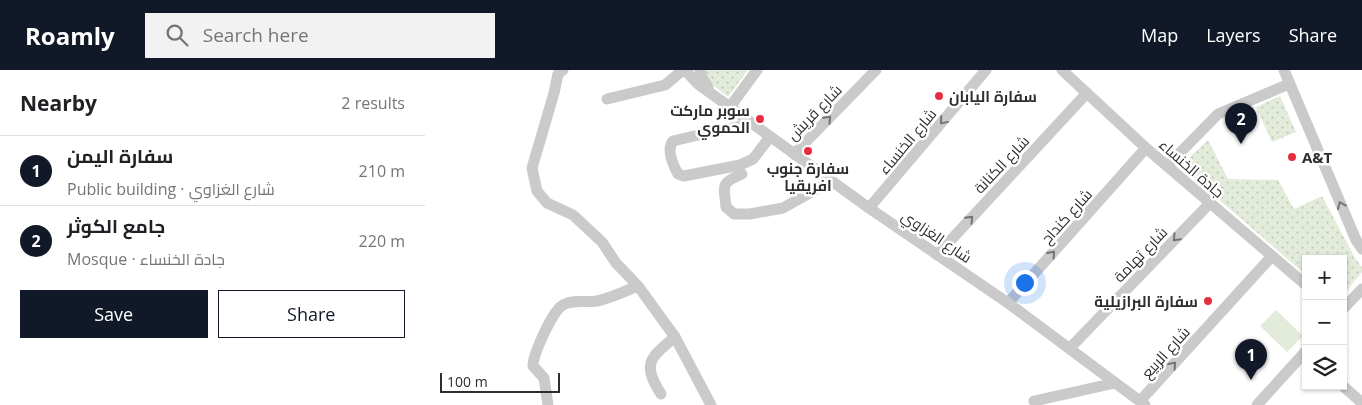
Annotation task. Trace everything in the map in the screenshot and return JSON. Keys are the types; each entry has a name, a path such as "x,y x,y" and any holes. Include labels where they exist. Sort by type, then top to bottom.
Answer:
{"street":[{"path":"563,70 558,74 555,93 532,168 537,190 547,203 573,215 602,242 616,263 638,286 675,337 711,405"},
{"path":"607,100 665,85 685,70"},
{"name":"شارع الغزاوي","path":"685,70 698,84 770,137 869,208 1008,303 1143,403"},
{"name":"شارع الغزاوي","path":"700,70 701,76 712,93"},
{"path":"730,107 757,70"},
{"name":"شارع قريش","path":"794,154 876,70"},
{"name":"شارع الخنساء","path":"869,208 986,70"},
{"name":"جادة الخنساء","path":"1061,70 1146,148 1302,282"},
{"path":"1284,70 1356,240 1362,249"},
{"path":"1167,166 1218,114 1289,84"},
{"name":"شارع الكنانة","path":"937,255 1087,93"},
{"path":"749,121 738,127 673,141 670,145 670,152 678,174 684,176 740,165 758,155 770,137"},
{"name":"شارع كنداح","path":"1008,303 1146,148"},
{"path":"742,174 726,182 724,188 726,207 734,214 750,214 783,208 831,181"},
{"name":"شارع تهامة","path":"1070,348 1210,203"},
{"name":"شارع الربيع","path":"1143,403 1272,256"},
{"path":"548,405 544,378 533,366 533,358 539,343 561,306 571,302 597,301 638,286"},
{"path":"1347,305 1362,289"},
{"path":"661,394 654,383 650,366 653,356 675,337"},
{"path":"1257,405 1302,355"},
{"path":"1034,401 1115,382"},
{"path":"1347,390 1362,403"}],"green space":[{"path":"704,70 748,70 728,97 709,82"},
{"path":"1280,96 1296,132 1272,142 1256,107"},
{"path":"1208,140 1228,179 1278,180 1294,209 1322,196 1355,258 1362,267 1362,272 1347,290 1347,255 1302,255 1302,272 1180,166"},
{"path":"1276,310 1302,337 1287,352 1260,326"}],"place":[{"name":"سفارة اليابان","path":"939,96"},
{"name":"سوبر ماركت الحموي","path":"760,119"},
{"name":"جامع الكوثر","path":"1241,144"},
{"name":"سفارة جنوب افريقيا","path":"808,151"},
{"name":"A&T","path":"1292,157"},
{"name":"سفارة البرازيلية","path":"1208,301"},
{"name":"سفارة اليمن","path":"1251,380"}]}
